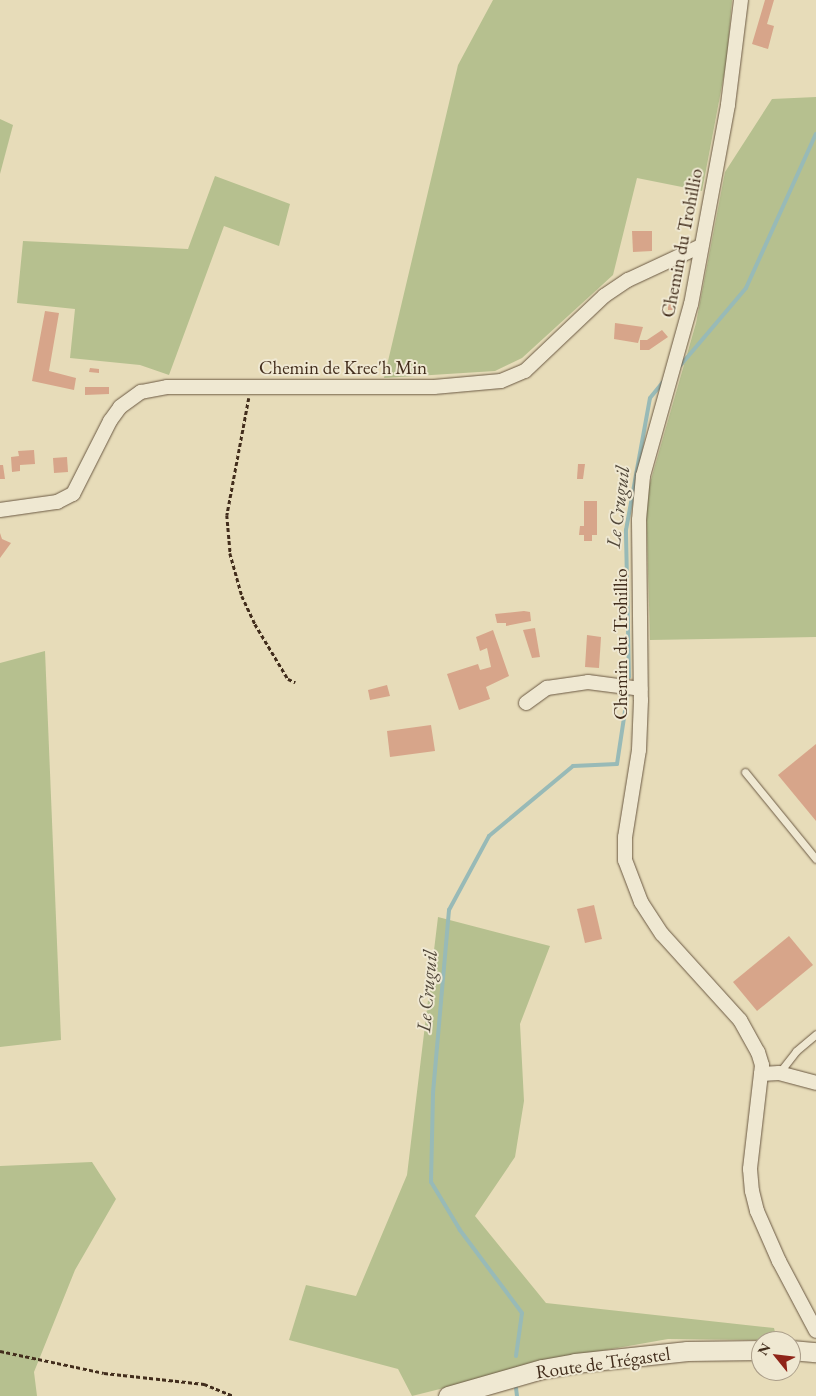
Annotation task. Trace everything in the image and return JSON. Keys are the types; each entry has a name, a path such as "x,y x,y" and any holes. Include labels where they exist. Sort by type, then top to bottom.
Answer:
{"main road":[{"name":"Route de Trégastel","path":"448,1396 542,1369 575,1363 651,1354 751,1350"},
{"path":"801,1351 816,1352"}],"street":[{"name":"Chemin du Trohillio","path":"741,0 728,105 701,246 679,352 643,476 638,520 641,689 639,750 625,837 628,871 640,902 662,934 740,1020 758,1052 761,1074 750,1169 752,1190 757,1211 778,1261 816,1331"},
{"name":"Chemin de Krec'h Min","path":"0,510 57,502 73,494 110,421 120,408 141,392 167,387 434,387 489,383 514,377 536,362 604,296 649,268 701,246"},
{"path":"526,703 547,688 588,682 641,689"},
{"path":"761,1074 779,1073 816,1083"}],"lane":[{"path":"745,772 816,859"},
{"path":"779,1073 796,1051 816,1034"}],"path":[{"path":"251,387 227,515 230,553 242,596 255,624 288,679 295,682"},
{"path":"0,1351 104,1374 204,1384 233,1396"}],"green space":[{"path":"493,0 732,0 727,59 702,191 637,178 613,275 522,358 495,371 384,378 458,65"},
{"path":"816,97 816,637 650,640 646,497 696,323 725,172 772,99"},
{"path":"0,119 13,125 0,174"},
{"path":"215,176 290,204 279,246 224,226 169,375 140,365 70,358 75,309 17,303 23,241 188,249"},
{"path":"45,651 61,1040 0,1047 0,663"},
{"path":"438,917 550,946 520,1024 524,1101 515,1157 475,1216 546,1303 774,1328 775,1331 751,1331 751,1340 668,1339 572,1356 412,1396 398,1369 289,1340 306,1285 356,1296 407,1175"},
{"path":"92,1162 116,1199 75,1270 34,1372 37,1396 0,1396 0,1166"}],"building":[{"path":"765,0 774,0 767,24 774,26 768,49 752,44"},
{"path":"632,231 652,231 652,251 633,252"},
{"path":"668,300 674,300 674,310 668,310"},
{"path":"45,311 59,313 49,371 76,378 74,390 32,381"},
{"path":"615,323 643,327 638,343 614,339"},
{"path":"662,330 668,337 649,350 640,350 640,340 647,340"},
{"path":"90,368 99,369 99,373 89,372"},
{"path":"85,387 109,387 109,394 85,395"},
{"path":"34,450 35,464 20,465 20,471 12,472 11,457 19,456 18,451"},
{"path":"67,457 68,472 54,473 53,458"},
{"path":"578,464 585,464 583,479 577,479"},
{"path":"0,465 3,465 5,479 0,479"},
{"path":"584,501 597,501 597,535 592,535 592,541 584,541 584,535 579,535 580,526 584,526"},
{"path":"0,533 2,539 11,543 0,558"},
{"path":"530,612 531,621 506,626 506,623 497,623 495,614"},
{"path":"535,628 540,657 532,658 523,630"},
{"path":"493,630 509,676 486,687 490,699 459,710 447,674 478,664 480,670 491,667 487,648 480,651 476,637"},
{"path":"587,635 601,637 599,668 585,667"},
{"path":"387,685 390,696 370,700 368,690"},
{"path":"431,725 435,751 390,757 387,731"},
{"path":"816,744 816,821 778,775"},
{"path":"594,905 602,939 585,943 577,909"},
{"path":"789,936 813,965 757,1011 733,982"}],"waterway":[{"name":"Le Cruguil","path":"679,367 746,288 816,134"},
{"name":"Le Cruguil","path":"629,677 626,530 650,398 664,381"},
{"name":"Le Cruguil","path":"516,1356 522,1313 460,1230 431,1182 433,1093 449,910 489,836 573,766 617,764 628,691"},
{"name":"Le Cruguil","path":"516,1388 517,1396"}]}
